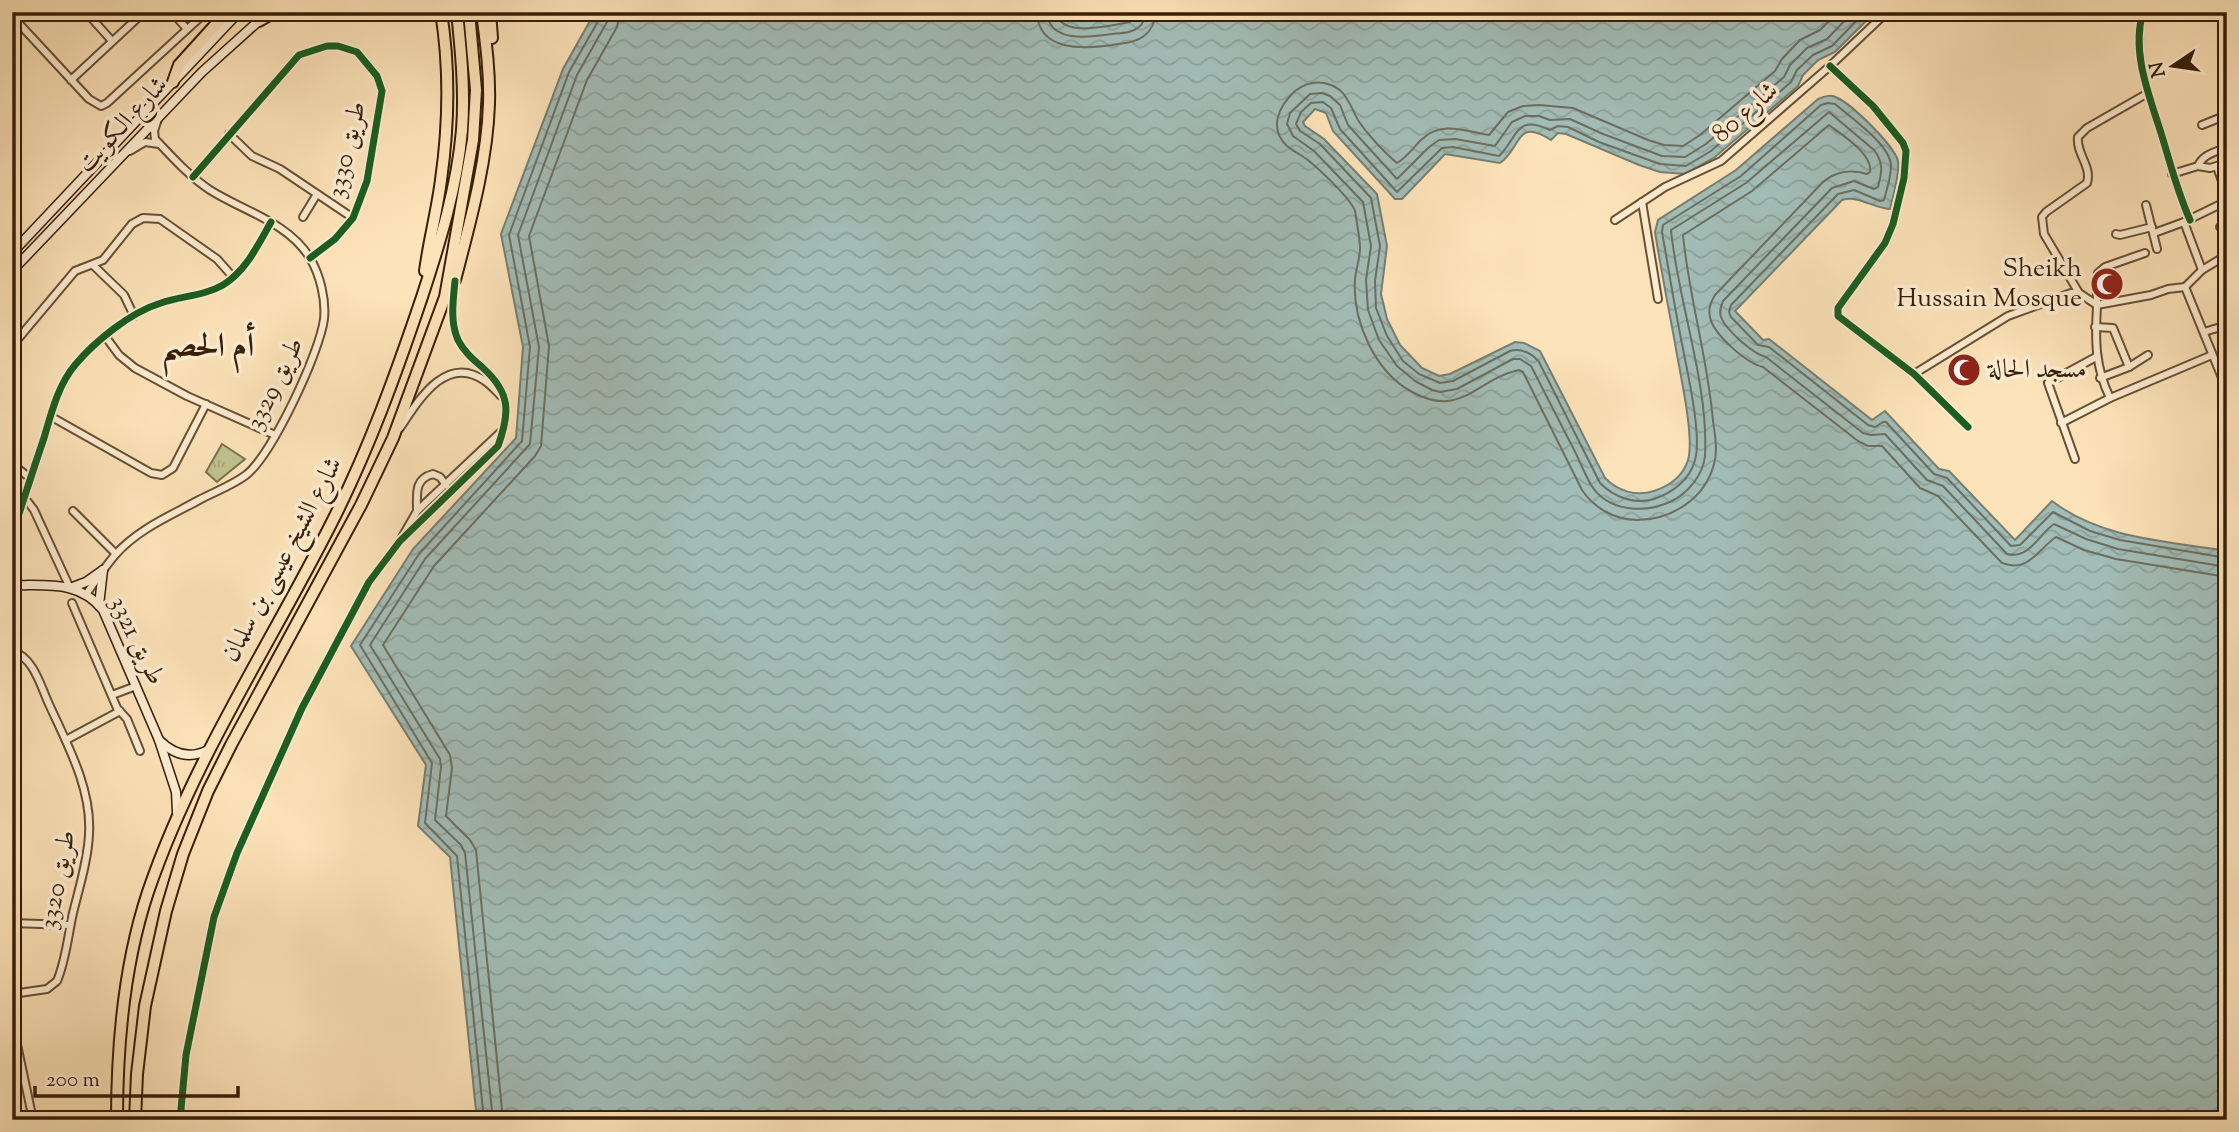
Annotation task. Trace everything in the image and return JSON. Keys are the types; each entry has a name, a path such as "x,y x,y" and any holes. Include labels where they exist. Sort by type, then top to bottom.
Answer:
{"highway":[{"path":"173,82 179,65 227,12"},
{"path":"264,15 275,12"},
{"path":"433,12 448,112"},
{"path":"422,295 442,177 448,112 447,67 441,12"},
{"name":"شارع الشيخ عيسى بن سلمان","path":"117,1120 124,1011 135,941 148,895 176,821 208,750 347,490 382,413 443,233 462,132 462,65 457,12"},
{"name":"شارع الشيخ عيسى بن سلمان","path":"135,1120 145,1006 166,911 183,854 208,791 231,745 356,514 393,438 445,297 473,140 476,90 469,12"},
{"path":"482,12 489,90"},
{"path":"445,297 455,281 485,143 492,41 490,12"}],"main road":[{"name":"شارع الكويت","path":"12,253 239,12"},
{"name":"شارع الكويت","path":"12,271 161,114 264,15"},
{"path":"70,588 86,582 103,570"},
{"path":"99,605 103,570"},
{"name":"طريق 3321","path":"12,585 70,588 87,593 106,615 159,740 176,792 176,821"},
{"path":"159,740 170,750 184,755 208,750"}],"street":[{"path":"86,12 112,41"},
{"path":"71,80 144,12"},
{"path":"172,12 187,29"},
{"path":"12,16 94,104 104,105 206,12"},
{"name":"شارع 80","path":"1615,220 1665,187 1721,161 1830,66 1887,12"},
{"path":"2143,12 2139,43 2148,93 2202,270"},
{"name":"طريق 3330","path":"193,177 299,55 327,46 338,46 357,52 377,76 382,98 368,181 353,218 335,239 310,258"},
{"path":"1830,66 1873,106 1903,143 1906,151 1902,190 1893,224 1885,243 1837,312 1838,316 1913,374 1968,427"},
{"path":"2148,93 2087,128 2078,137 2079,150 2088,170 2087,183 2046,212 2041,222 2044,234 2079,293 2097,304 2185,287 2202,270 2227,255"},
{"path":"161,114 154,131 155,139 161,145"},
{"path":"2202,125 2227,115"},
{"path":"229,134 252,156 280,169 353,218"},
{"path":"123,156 145,142 161,145"},
{"name":"طريق 3329","path":"87,593 116,554 148,527 247,474 275,435 304,380 324,317 322,289 310,258 294,238 271,222 212,191 193,177 161,145"},
{"path":"2197,166 2201,159 2227,147"},
{"path":"2217,151 2227,195"},
{"path":"2172,174 2197,166 2205,169 2222,165"},
{"path":"303,217 317,194"},
{"path":"2116,234 2153,230 2187,221 2227,201"},
{"path":"1642,202 1658,299"},
{"path":"2146,205 2157,249"},
{"path":"12,346 75,271 103,260 135,222 148,216 160,219 212,255 233,277"},
{"path":"12,535 51,416 73,366 105,336 134,316 162,303 215,289 233,277 246,264 271,222"},
{"path":"2110,398 2100,377 2095,357 2098,273 2105,267 2145,253"},
{"path":"93,265 124,295 134,316"},
{"path":"400,541 498,446 508,417 506,400 495,380 458,340 453,317 455,281"},
{"path":"2185,287 2212,355 2223,372 2227,390"},
{"path":"1913,374 2008,316 2071,293 2079,293"},
{"path":"2204,332 2227,325"},
{"path":"2095,327 2113,328 2129,367"},
{"path":"105,336 128,363 206,404 275,435"},
{"path":"2100,377 2129,367 2148,355"},
{"path":"2061,423 2110,398 2212,355"},
{"path":"2075,459 2048,383 2095,357"},
{"path":"393,438 426,390 441,378 459,373 482,379 506,400"},
{"path":"51,416 151,473 162,475 173,468 206,404"},
{"path":"180,1120 186,1055 214,917 237,853 287,741 369,582 400,541 417,511 505,428"},
{"path":"12,464 30,478"},
{"path":"417,511 417,486 423,478 433,474 440,477 452,492"},
{"path":"23,500 34,510 70,588"},
{"path":"73,511 116,554"},
{"path":"72,603 140,751"},
{"name":"طريق 3320","path":"12,651 22,655 31,665 65,740 84,792 90,824 57,981 47,989 12,994"},
{"path":"112,695 136,686"},
{"path":"65,740 120,711"},
{"path":"12,923 70,925"},
{"path":"13,1025 33,1120"},
{"path":"12,1056 21,1056"}],"green space":[{"path":"222,444 245,459 217,482 206,472"}],"water":[{"path":"595,12 1061,12 1079,20 1091,21 1152,12 1875,12 1835,52 1818,60 1803,75 1798,86 1715,157 1685,174 1660,172 1639,165 1566,134 1558,133 1551,140 1531,132 1520,137 1500,163 1445,154 1402,199 1395,199 1333,131 1326,113 1315,109 1303,122 1324,139 1377,194 1387,246 1381,294 1387,319 1400,345 1422,368 1439,376 1450,374 1515,342 1524,343 1540,351 1605,478 1621,489 1634,493 1660,489 1675,480 1686,466 1690,449 1686,403 1655,232 1658,220 1736,170 1818,99 1830,96 1845,102 1881,136 1898,161 1890,209 1860,200 1842,200 1735,311 1763,340 1769,339 1872,420 1885,411 1939,469 1949,471 2015,540 2052,501 2071,514 2113,531 2227,551 2227,1120 477,1120 450,857 418,826 426,765 351,646 413,549 516,438 523,347 501,234 563,69"}],"cycle path":[{"path":"2143,12 2139,42 2143,73 2190,220"},
{"path":"193,177 299,55 327,46 338,46 357,52 377,76 382,91 367,181 353,218 335,239 310,258"},
{"path":"1830,66 1873,106 1903,143 1906,151 1904,178 1893,224 1885,243 1838,308 1838,316 1914,374 1968,427"},
{"path":"12,535 56,400 75,365 103,337 138,313 161,303 223,285 251,257 271,222"},
{"path":"180,1120 186,1055 214,917 237,853 302,708 369,582 400,541 498,446 502,434 506,404 499,386 463,348 455,333 455,281"}],"place":[{"name":"Sheikh Hussain Mosque","path":"2107,284"},
{"name":"مسجد الحالة","path":"1964,370"}],"district":[{"name":"أم الحصم","path":"208,348"}]}
